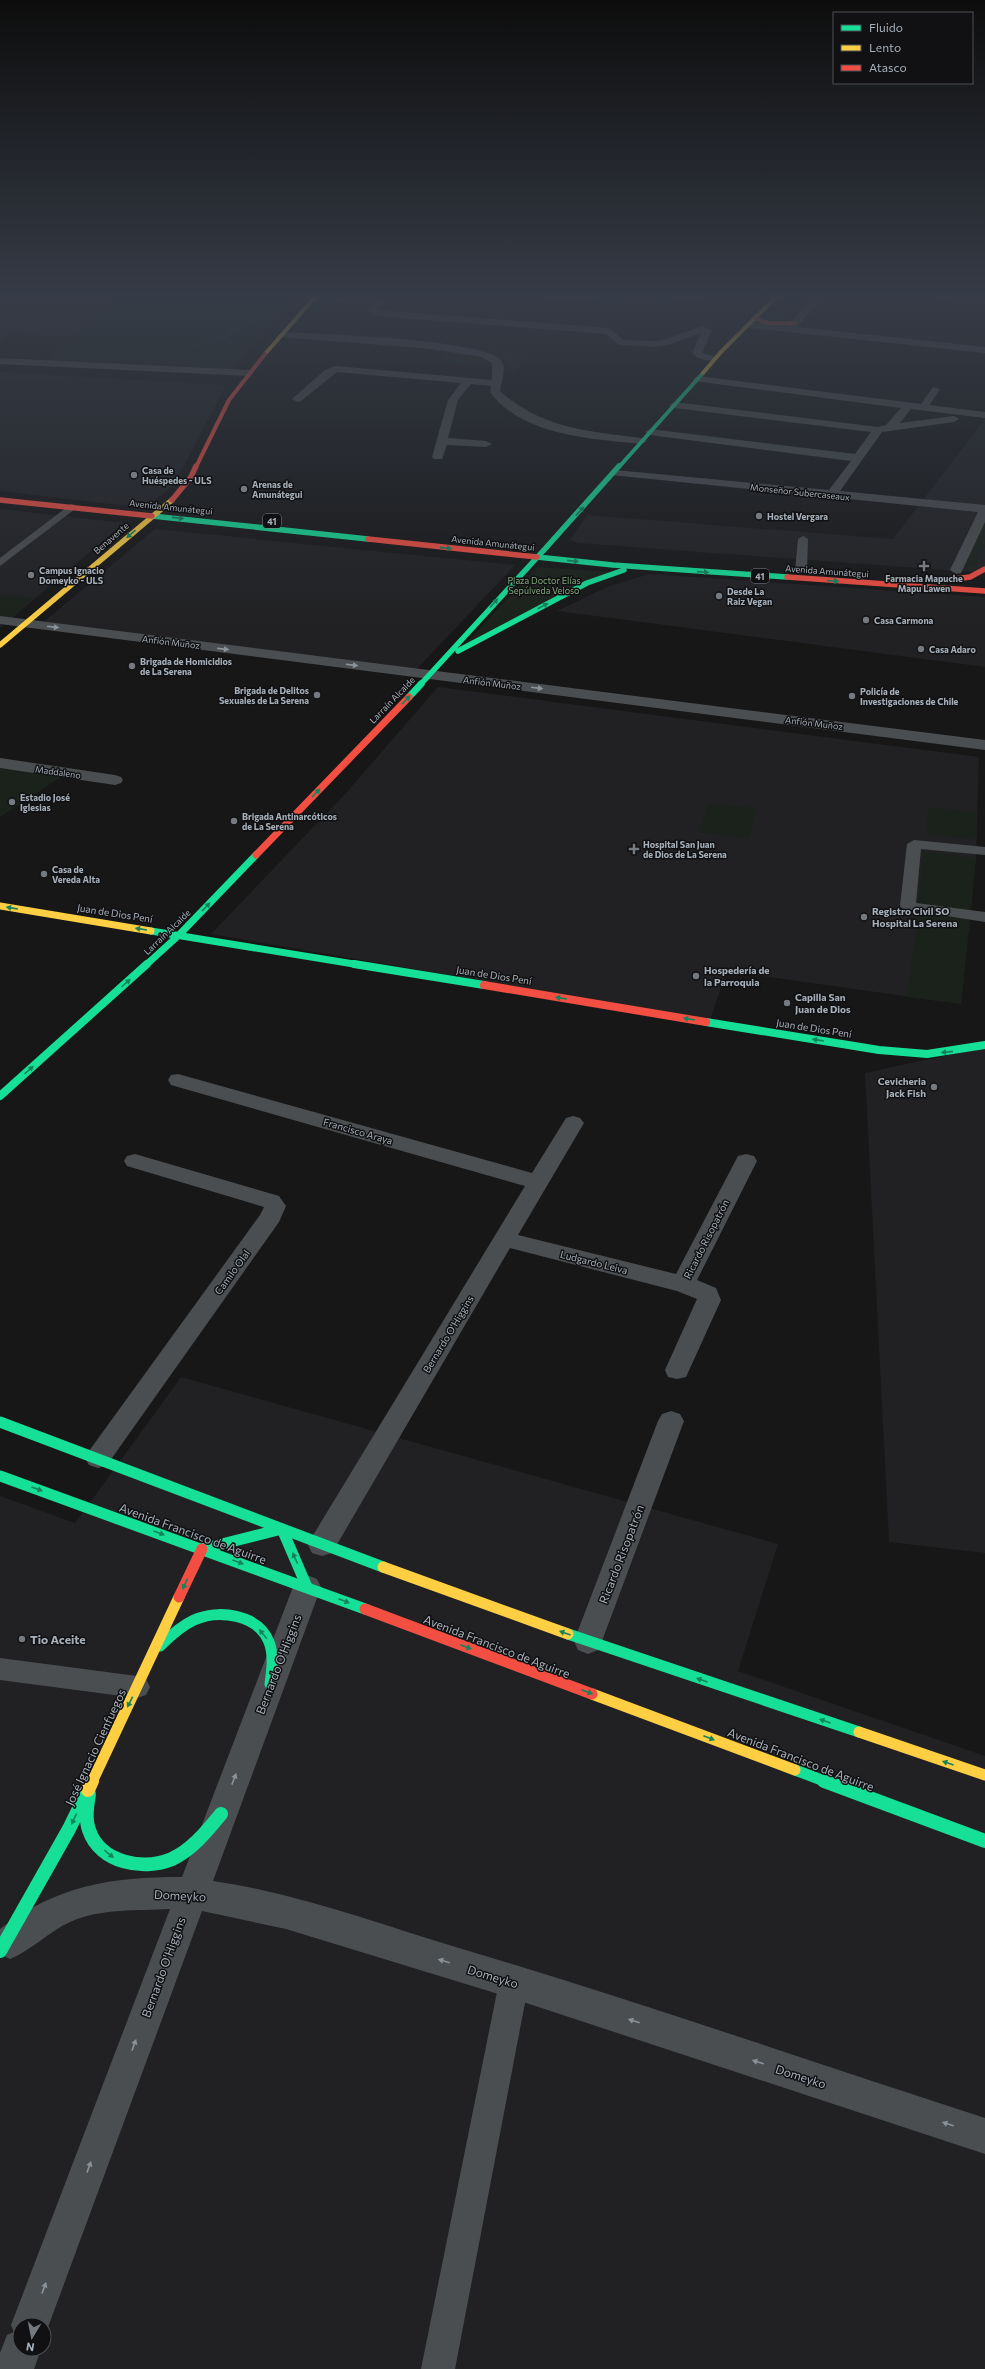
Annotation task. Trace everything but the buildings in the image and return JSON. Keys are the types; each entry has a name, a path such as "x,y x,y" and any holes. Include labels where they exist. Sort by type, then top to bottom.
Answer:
{"main road":[{"name":"Benavente","path":"0,645 178,495 190,480 219,418 226,407"},
{"name":"Larraín Alcalde","path":"0,1096 179,935 430,675 534,557 544,550 615,473 641,441 673,407"},
{"name":"Avenida Amunátegui","path":"0,492 544,550 801,571 985,583"},
{"name":"Avenida Amunátegui","path":"0,500 634,567 985,591"},
{"path":"446,657 587,583 634,567"},
{"path":"945,580 970,577 985,570"},
{"name":"Juan de Dios Pení","path":"0,906 905,1053 951,1052 985,1045"},
{"path":"0,1422 98,1458 322,1545 588,1642 985,1775"},
{"name":"Avenida Francisco de Aguirre","path":"0,1476 307,1587 985,1841"},
{"path":"202,1549 282,1530"},
{"path":"282,1530 307,1587"},
{"name":"José Ignacio Cienfuegos","path":"1,1950 69,1829 202,1549"},
{"path":"151,1656 173,1632 195,1618 221,1614 248,1620 266,1635 273,1656 270,1684"},
{"path":"92,1782 86,1813 93,1839 111,1858 141,1865 171,1860 197,1844 221,1814"}],"street":[{"path":"438,457 452,407"},
{"path":"512,407 531,418 569,430 641,441"},
{"path":"687,407 878,430 890,427 985,415"},
{"path":"890,427 908,407"},
{"path":"921,407 985,415"},
{"path":"832,495 878,430"},
{"path":"650,432 857,458"},
{"path":"443,441 486,444"},
{"name":"Monseñor Subercaseaux","path":"615,473 985,509"},
{"path":"956,570 985,509"},
{"name":"Anfión Muñoz","path":"0,620 985,745"},
{"name":"Maddaleno","path":"0,763 115,780"},
{"name":"Francisco Araya","path":"178,1080 538,1182"},
{"name":"Bernardo O'Higgins","path":"322,1545 573,1123"},
{"name":"Camilo Olal","path":"98,1458 272,1217 275,1206 271,1201 134,1161"},
{"name":"Ricardo Risopatrón","path":"677,1370 709,1300 708,1294 704,1291 683,1284 746,1161"},
{"name":"Ludgardo Leiva","path":"504,1240 683,1284"},
{"name":"Ricardo Risopatrón","path":"588,1642 671,1421"},
{"name":"Bernardo O'Higgins","path":"33,2317 307,1587"},
{"name":"Domeyko","path":"1,1950 29,1926 59,1909 87,1899 141,1894 191,1893 257,1906 514,1982 985,2136"},
{"path":"14,2369 18,2357"}],"lane":[{"path":"0,563 71,507"},
{"path":"801,571 803,539"},
{"path":"985,852 914,844 908,906 985,917"},
{"path":"0,1668 137,1687"},
{"path":"438,2369 514,1982"}],"shaded area":[{"path":"0,407 215,407 174,485 145,508 0,491"},
{"path":"985,419 985,573 578,543 570,540 587,515 893,539"},
{"name":"Campus Ignacio Domeyko - ULS","path":"0,509 124,523 0,628"},
{"path":"155,529 515,565 415,671 40,625"},
{"path":"649,574 985,597 985,667 557,611 607,587"},
{"name":"Hospital San Juan de Dios de La Serena","path":"438,687 979,757 976,858 961,1004 727,971 710,1020 211,934 345,794"},
{"path":"985,1047 985,1553 889,1542 865,1073"},
{"path":"181,1377 778,1544 738,1671 985,1756 985,2369 0,2369 0,1496 75,1523"}],"green space":[{"path":"985,522 985,546 976,566 963,566 958,560"},
{"name":"Plaza Doctor Elías Sepúlveda Veloso","path":"537,567 623,573 556,599 465,644"},
{"path":"0,594 33,598 9,618 0,617"},
{"name":"Estadio José Iglesias","path":"0,768 64,775 0,817"},
{"path":"708,804 757,808 748,838 700,832"},
{"path":"929,807 976,813 977,839 926,834"},
{"path":"924,852 976,858 971,911 918,903"},
{"path":"919,910 970,919 961,1004 907,997"}],"traffic: fast":[{"path":"544,550 673,407"},
{"path":"152,516 368,539"},
{"path":"409,697 543,551"},
{"path":"537,557 613,565 787,577"},
{"path":"458,651 587,583 624,570"},
{"path":"0,1096 179,935 256,855"},
{"path":"151,931 484,985"},
{"path":"706,1022 879,1050 927,1054 985,1045"},
{"path":"0,1422 383,1567"},
{"path":"0,1476 365,1609"},
{"path":"202,1549 282,1529 307,1587"},
{"path":"160,1646 177,1630 186,1624 205,1616 216,1614 243,1618 261,1629 269,1641 272,1659 270,1684"},
{"path":"568,1634 859,1732"},
{"path":"795,1770 985,1841"},
{"path":"0,1951 69,1829 88,1790"},
{"path":"89,1794 87,1824 96,1844 104,1852 114,1858 137,1864 161,1863 186,1851 199,1840 221,1814"}],"traffic: slow":[{"path":"0,645 172,500"},
{"path":"0,906 151,931"},
{"path":"383,1567 568,1634"},
{"path":"88,1790 179,1597"},
{"path":"592,1694 795,1770"},
{"path":"859,1732 985,1775"}],"traffic: jam":[{"path":"172,500 191,477 226,407"},
{"path":"0,500 152,516"},
{"path":"368,539 537,557"},
{"path":"947,580 970,577 985,569"},
{"path":"787,577 985,591"},
{"path":"256,855 409,697"},
{"path":"484,985 706,1022"},
{"path":"179,1597 202,1549"},
{"path":"365,1609 592,1694"}],"place":[{"name":"Casa de Huéspedes - ULS","path":"134,475"},
{"name":"Arenas de Amunátegui","path":"244,489"},
{"name":"Hostel Vergara","path":"759,516"},
{"name":"Farmacia Mapuche Mapu Lawen","path":"924,566"},
{"name":"Campus Ignacio Domeyko - ULS","path":"31,575"},
{"name":"Desde La Raiz Vegan","path":"719,596"},
{"name":"Casa Carmona","path":"866,620"},
{"name":"Casa Adaro","path":"921,649"},
{"name":"Brigada de Homicidios de La Serena","path":"132,666"},
{"name":"Brigada de Delitos Sexuales de La Serena","path":"317,695"},
{"name":"Policía de Investigaciones de Chile","path":"852,696"},
{"name":"Estadio José Iglesias","path":"12,802"},
{"name":"Brigada Antinarcóticos de La Serena","path":"234,821"},
{"name":"Hospital San Juan de Dios de La Serena","path":"634,849"},
{"name":"Casa de Vereda Alta","path":"44,874"},
{"name":"Registro Civil SO Hospital La Serena","path":"864,917"},
{"name":"Hospedería de la Parroquia","path":"696,976"},
{"name":"Capilla San Juan de Dios","path":"787,1003"},
{"name":"Cevicheria Jack Fish","path":"934,1087"},
{"name":"Tio Aceite","path":"22,1639"}]}
